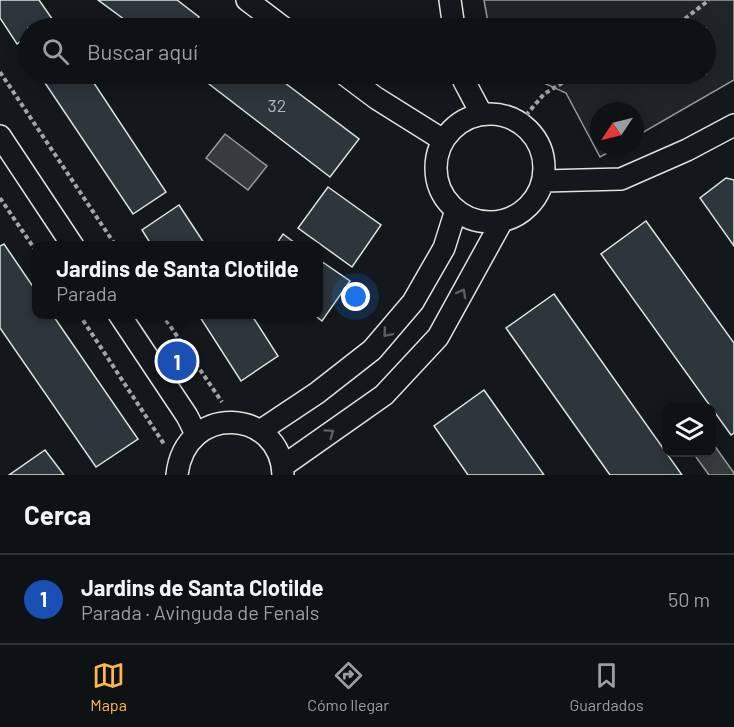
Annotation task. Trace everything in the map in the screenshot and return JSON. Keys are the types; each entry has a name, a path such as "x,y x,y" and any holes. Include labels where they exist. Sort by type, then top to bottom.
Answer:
{"street":[{"path":"247,0 271,18"},
{"path":"450,0 453,18"},
{"path":"357,84 443,140"},
{"path":"466,84 481,113"},
{"path":"481,113 521,122 541,146 544,180 530,206 502,221 478,220 456,210 442,193 436,164 443,140 462,120 481,113"},
{"path":"544,180 621,179 687,150 734,125"},
{"path":"0,136 70,241"},
{"path":"260,431 317,393 372,350 413,303 444,248 456,210"},
{"path":"177,475 178,462 185,446 196,434 211,425 227,422 244,424 260,431 271,441 278,453 283,471 384,395 438,337 502,221"},
{"path":"122,319 187,416 196,434"}],"path":[{"path":"686,18 709,0"},
{"path":"0,72 113,241"},
{"path":"521,122 544,94 558,84"},
{"path":"0,198 32,245"},
{"path":"82,319 141,407 166,449"},
{"path":"165,319 220,400 227,406"}],"shaded area":[{"path":"484,0 734,0 734,80 644,132 644,102 590,102 590,138 566,93 546,84 716,84 716,18 487,18"},
{"path":"225,134 267,166 248,190 206,158"},
{"path":"716,448 734,473 733,475 709,475 696,457 716,457"}],"building":[{"path":"0,0 39,0 52,18 18,18 17,44 0,18"},
{"path":"98,0 177,0 199,17 198,18 122,18"},
{"path":"46,84 95,84 166,192 133,214"},
{"path":"209,84 286,84 359,139 330,177"},
{"path":"726,178 734,180 734,246 700,198"},
{"path":"328,187 381,225 352,267 323,246 323,241 316,241 298,228"},
{"path":"179,205 203,241 149,241 142,230"},
{"path":"646,221 734,343 734,433 731,435 716,414 716,403 708,403 601,254"},
{"path":"283,234 292,241 278,241"},
{"path":"4,244 32,285 32,319 55,319 138,439 96,467 0,328 0,246"},
{"path":"323,262 350,281 322,321 319,319 323,319"},
{"path":"554,294 662,447 662,457 669,457 682,475 610,475 506,328"},
{"path":"201,319 254,319 278,356 241,381"},
{"path":"484,390 544,475 468,475 434,426"},
{"path":"45,450 64,475 9,475"}],"place":[{"name":"Jardins de Santa Clotilde","path":"177,361"}]}
